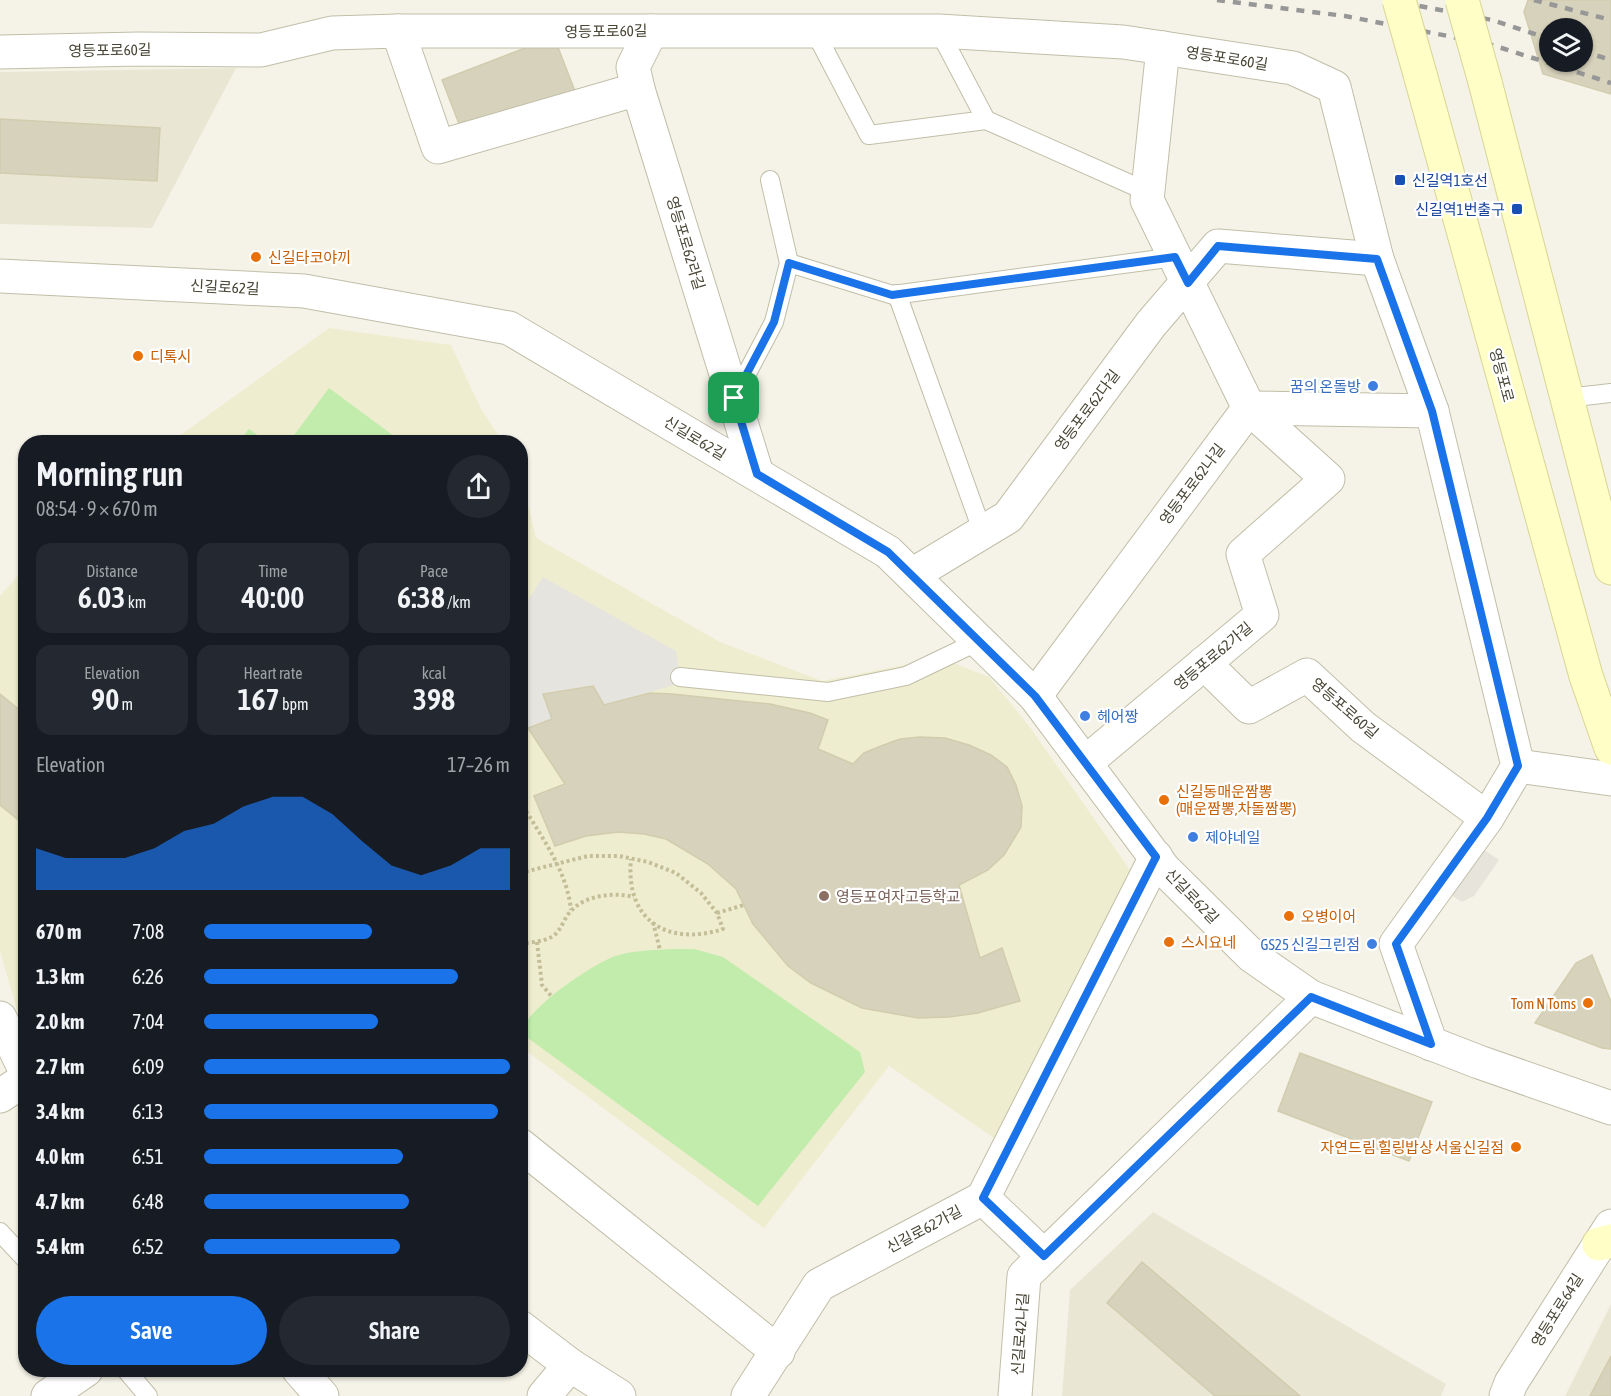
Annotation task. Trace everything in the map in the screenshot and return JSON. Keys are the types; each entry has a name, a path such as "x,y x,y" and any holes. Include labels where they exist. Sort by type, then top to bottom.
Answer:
{"main road":[{"name":"영등포로","path":"1399,0 1586,676 1611,748"},
{"path":"1462,0 1611,568"}],"street":[{"name":"영등포로60길","path":"0,52 139,49 261,50 332,33 398,31 939,30 1123,42 1293,68 1334,87 1377,259 1432,411 1518,766"},
{"path":"398,31 438,147 638,89"},
{"name":"영등포로62라길","path":"651,31 633,67 638,89 757,474"},
{"path":"1163,48 1147,200 1249,408 1432,411"},
{"path":"1182,270 1218,246 1377,259"},
{"name":"영등포로62다길","path":"912,575 1008,517 1151,324 1182,270"},
{"name":"신길로62길","path":"0,276 304,291 509,328 888,552 1035,696 1164,869 1252,956 1311,997 1431,1044 1611,1108"},
{"name":"영등포로62가길","path":"1085,763 1262,615 1243,554 1328,479 1249,408"},
{"name":"영등포로62나길","path":"1035,696 1249,408"},
{"name":"영등포로60길","path":"1204,663 1249,707 1307,675 1363,727 1487,818"},
{"path":"1431,1044 1396,944 1487,818 1518,766 1611,779"},
{"path":"1044,1256 983,1198 1156,857"},
{"name":"신길로42나길","path":"1015,1396 1024,1276 1311,997"},
{"path":"0,1018 18,1055"},
{"path":"0,1096 18,1084"},
{"path":"528,1151 778,1352"},
{"name":"신길로62가길","path":"748,1396 819,1285 983,1198"},
{"name":"영등포로64길","path":"1506,1396 1511,1383 1607,1237"},
{"path":"528,1333 570,1365 619,1396"},
{"path":"544,1396 570,1365"},
{"path":"48,1396 76,1377"}],"lane":[{"path":"814,30 869,135 986,120 1148,192"},
{"path":"939,30 986,120"},
{"path":"734,398 774,322 789,263 770,180"},
{"path":"789,263 897,294 1182,270"},
{"path":"897,294 983,532"},
{"path":"1567,398 1611,393"},
{"path":"680,677 828,692 906,676 979,641"},
{"path":"0,1232 18,1251"},
{"path":"132,1377 148,1396"}],"path":[{"path":"528,815 557,865 569,892 571,910"},
{"path":"528,871 588,856 619,856 648,862 676,873 701,893 717,913 723,928 707,934 671,933 652,921 635,903 630,876 631,859"},
{"path":"528,943 552,937 560,929 571,910 588,899 623,894 634,897"},
{"path":"717,913 744,905"},
{"path":"652,921 660,950"},
{"path":"537,942 542,985 552,997"}],"shaded area":[{"path":"236,68 152,228 0,224 0,72"},
{"path":"329,328 451,345 481,409 498,435 181,435"},
{"name":"영등포여자고등학교","path":"528,504 536,538 720,642 822,681 940,658 989,677 1029,726 1135,877 1013,1151 889,1066 764,1228 528,1052"},
{"path":"18,576 18,1014 0,951 0,596"},
{"path":"543,577 676,651 681,683 604,705 593,686 543,694 552,719 528,728 528,600"},
{"path":"1474,843 1499,860 1474,896 1462,902 1443,890"},
{"path":"1153,1212 1446,1384 1441,1396 1062,1396 1070,1290"},
{"path":"1611,1304 1611,1396 1565,1396"}],"green space":[{"path":"329,388 393,435 294,435"},
{"path":"249,429 257,435 244,435"},
{"path":"694,949 723,957 860,1052 865,1072 758,1206 528,1038 528,1020 562,988 609,959 626,953"}],"building":[{"path":"1528,0 1611,0 1611,94 1542,72 1593,72 1593,18 1539,18 1539,61 1524,12"},
{"path":"554,37 575,91 463,134 442,80"},
{"path":"0,119 160,128 157,181 0,173"},
{"path":"593,686 604,705 650,693 770,704 810,713 828,720 818,749 853,764 864,753 881,746 900,739 920,737 945,738 991,755 1007,767 1016,785 1022,806 1021,827 1004,855 988,870 959,885 980,958 1002,948 1020,1001 978,1013 949,1017 918,1018 862,1008 811,983 788,966 753,924 736,889 708,864 666,839 618,832 586,836 555,846 534,796 565,784 528,728 552,719 543,694"},
{"path":"0,694 18,709 18,820 0,805"},
{"path":"1592,955 1611,1002 1611,1049 1602,1048 1535,1023 1576,963"},
{"path":"1300,1053 1432,1102 1409,1161 1278,1111"},
{"path":"1142,1262 1300,1396 1215,1396 1107,1303"},
{"path":"1611,1356 1611,1396 1590,1396"}],"railway":[{"path":"1217,0 1345,16 1489,44 1611,83"},
{"path":"1388,0 1492,20 1539,35"},
{"path":"1534,0 1611,20"},
{"path":"1593,54 1611,60"}],"place":[{"name":"신길역1호선","path":"1400,180"},
{"name":"신길역1번출구","path":"1517,209"},
{"name":"신길타코야끼","path":"256,257"},
{"name":"디톡시","path":"138,356"},
{"name":"꿈의 온돌방","path":"1373,386"},
{"name":"헤어짱","path":"1085,716"},
{"name":"신길동매운짬뽕 (매운짬뽕,차돌짬뽕)","path":"1164,800"},
{"name":"제야네일","path":"1193,837"},
{"name":"영등포여자고등학교","path":"824,896"},
{"name":"오병이어","path":"1289,916"},
{"name":"스시요네","path":"1169,942"},
{"name":"GS25 신길그린점","path":"1372,944"},
{"name":"Tom N Toms","path":"1588,1003"},
{"name":"자연드림 힐링밥상 서울신길점","path":"1516,1147"}],"route":[{"path":"1218,246 1377,259 1432,411 1518,766 1487,818 1396,944 1431,1044 1311,997 1044,1256 983,1198 1156,857 1035,696 888,552 757,474 734,398 774,322 789,263 892,295 1175,257 1188,283 1218,246"}]}
